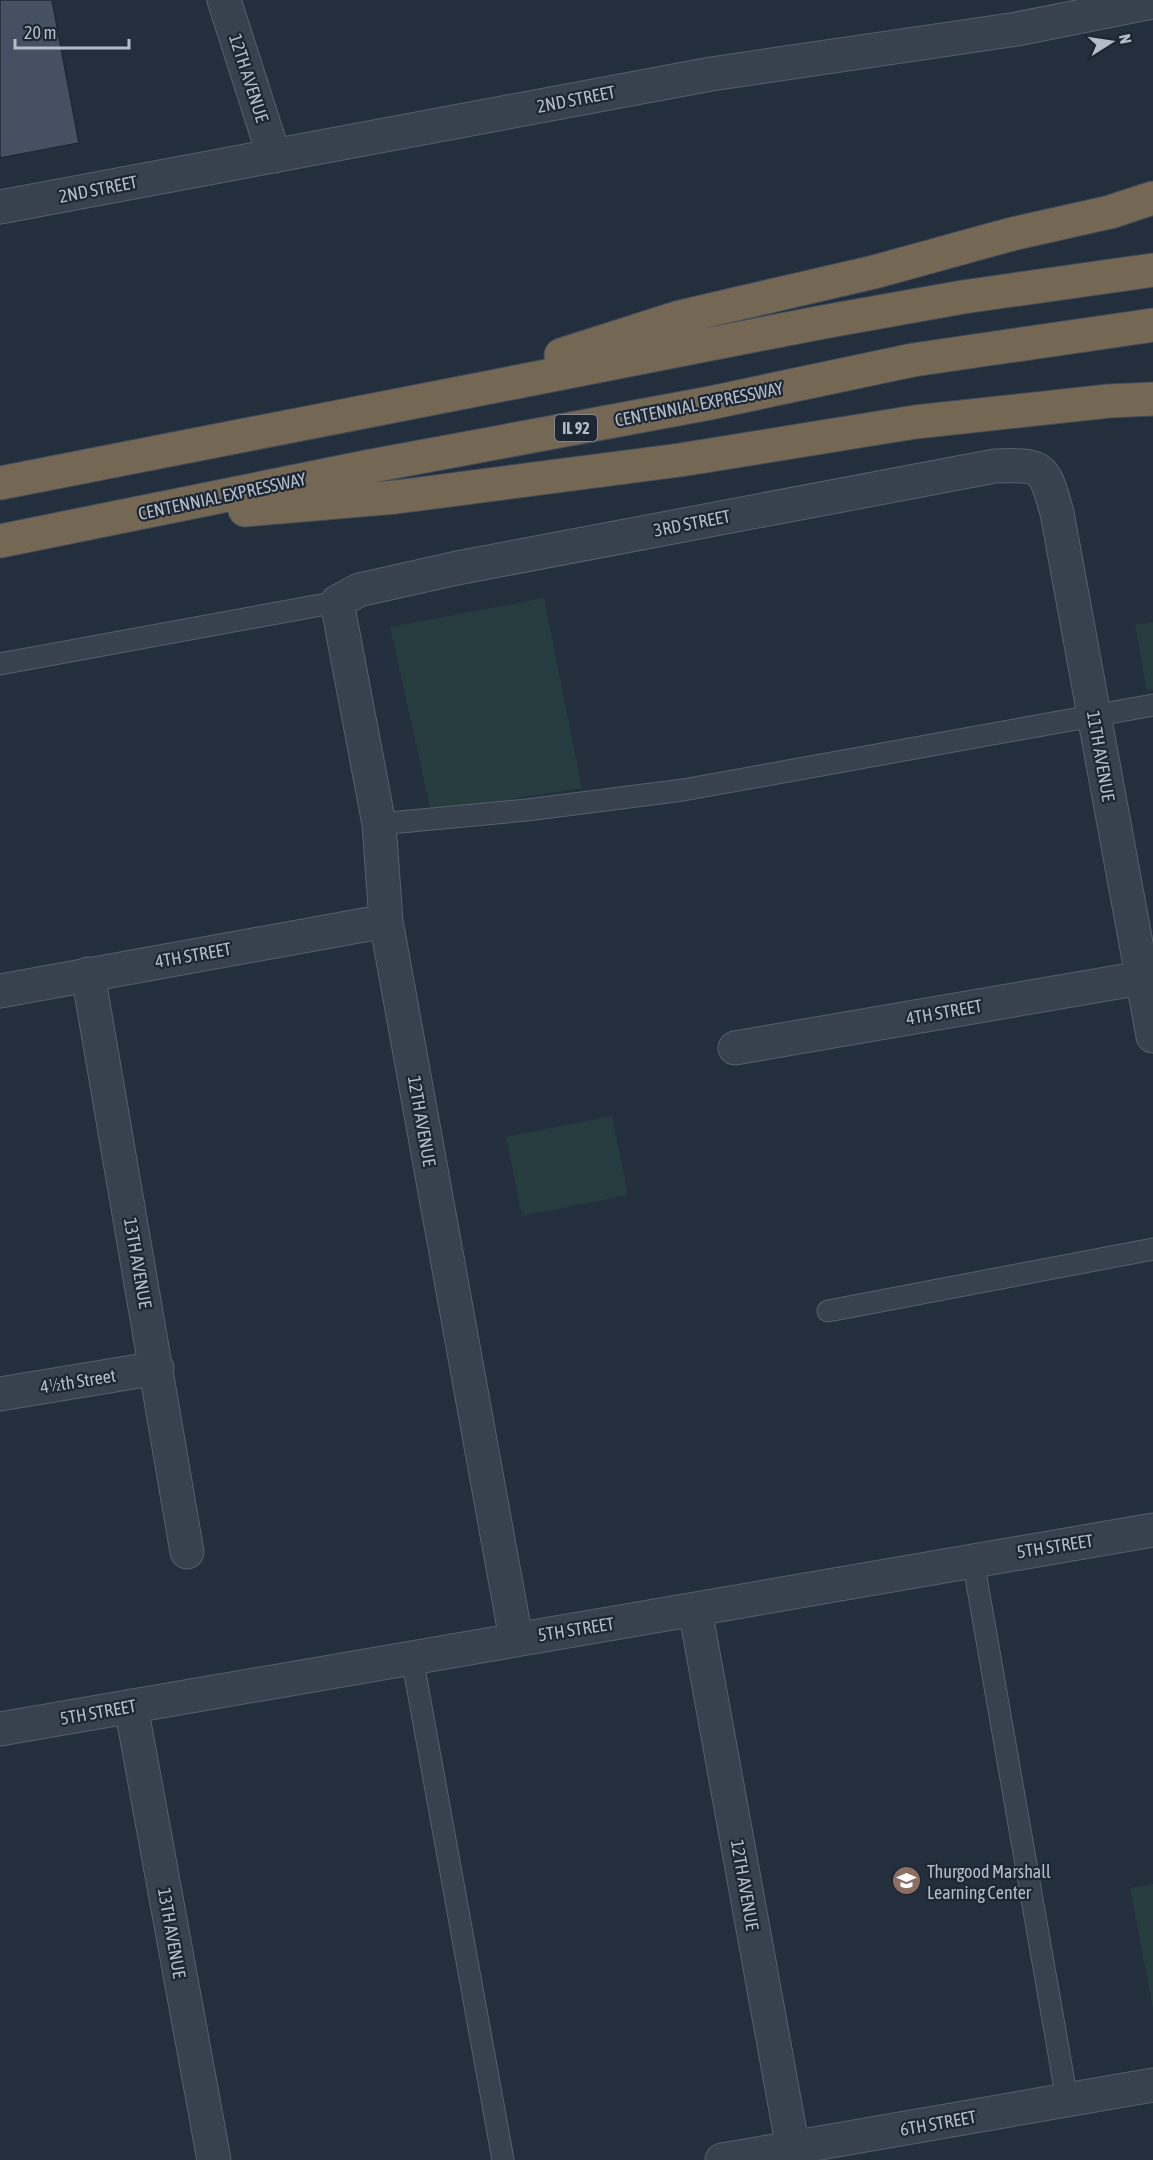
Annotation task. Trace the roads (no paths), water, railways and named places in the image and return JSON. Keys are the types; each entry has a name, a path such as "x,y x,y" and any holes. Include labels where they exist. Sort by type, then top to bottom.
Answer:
{"highway":[{"path":"414,402 680,316 874,272 1012,234 1110,212 1153,198"},
{"path":"0,483 835,320 963,297 1153,270"},
{"name":"CENTENNIAL EXPRESSWAY","path":"0,541 366,467 710,403 912,360 1153,325"},
{"path":"91,523 396,497 680,460 915,422 1109,401 1153,399"}],"street":[{"name":"12TH AVENUE","path":"224,0 274,156"},
{"name":"2ND STREET","path":"0,207 711,74 1017,29 1153,2"},
{"name":"3RD STREET","path":"337,602 359,590 456,568 995,466 1017,465 1035,468 1046,477"},
{"name":"11TH AVENUE","path":"1046,477 1057,513 1094,716 1148,977 1153,1036"},
{"name":"12TH AVENUE","path":"337,602 379,824 386,921 516,1639"},
{"name":"4TH STREET","path":"0,991 386,921"},
{"name":"13TH AVENUE","path":"88,974 187,1552"},
{"name":"4TH STREET","path":"735,1048 1148,977"},
{"name":"4½th Street","path":"0,1394 157,1368"},
{"name":"5TH STREET","path":"0,1729 1153,1530"},
{"name":"12TH AVENUE","path":"695,1609 794,2154"},
{"name":"13TH AVENUE","path":"131,1706 214,2160"},
{"name":"6TH STREET","path":"722,2160 794,2154 1153,2085"}],"lane":[{"path":"0,664 337,602"},
{"path":"379,824 527,810 683,790 1153,705"},
{"path":"828,1311 1153,1249"},
{"path":"973,1560 1067,2100"},
{"path":"412,1657 503,2160"}],"place":[{"name":"Thurgood Marshall Learning Center","path":"906,1881"}]}
